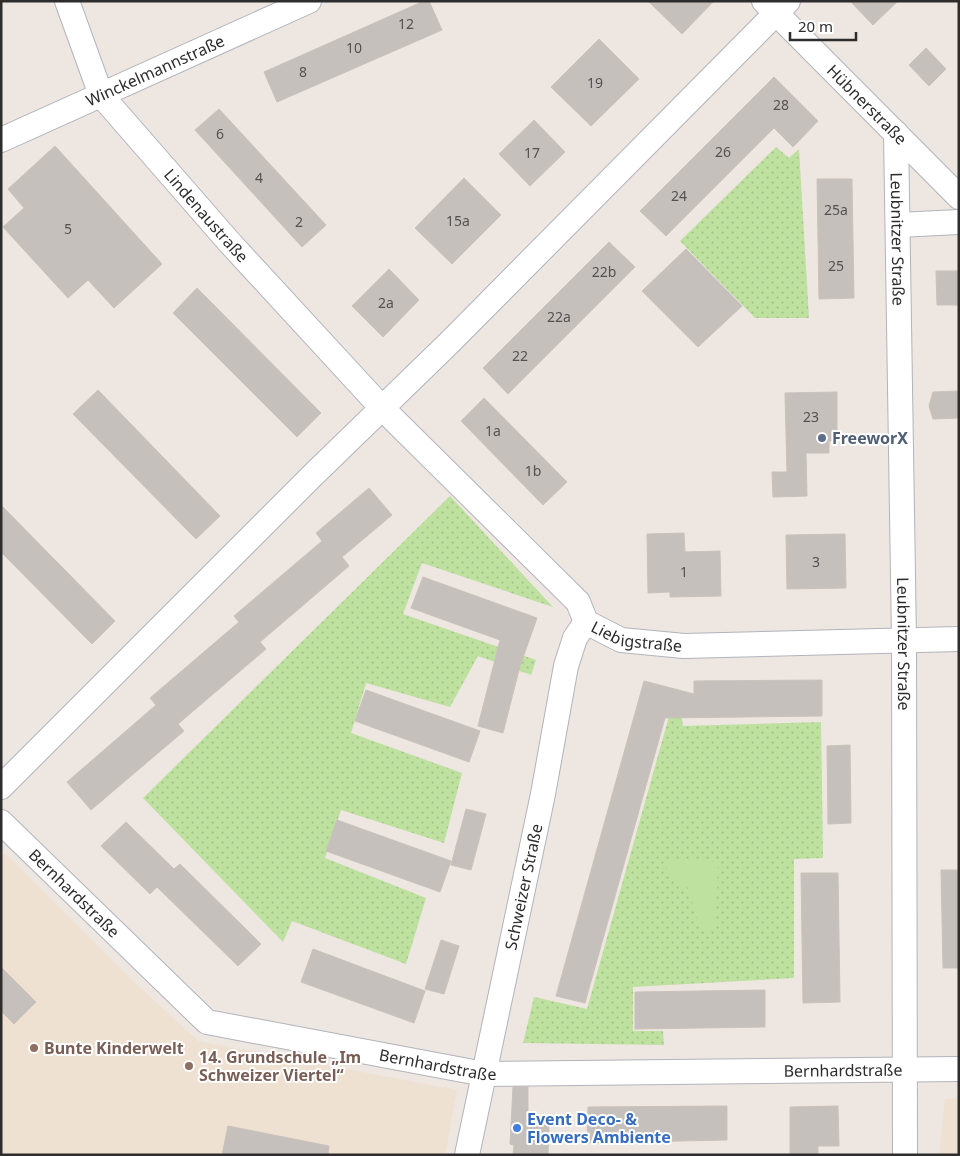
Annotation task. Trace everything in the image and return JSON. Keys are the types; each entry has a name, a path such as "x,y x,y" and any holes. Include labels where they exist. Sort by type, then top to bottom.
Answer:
{"street":[{"name":"Lindenaustraße","path":"67,1 100,95 230,243 382,408"},
{"name":"Winckelmannstraße","path":"1,140 309,1"},
{"name":"Hübnerstraße","path":"776,5 959,197"},
{"path":"1,786 382,408 776,5"},
{"name":"Leubnitzer Straße","path":"896,133 904,640 905,1155"},
{"path":"898,225 959,222"},
{"name":"Liebigstraße","path":"382,408 578,602 586,622 621,640 684,646 959,639"},
{"name":"Schweizer Straße","path":"467,1155 543,794 566,666 575,638 586,622"},
{"name":"Bernhardstraße","path":"1,822 207,1022 484,1074 959,1069"}],"shaded area":[{"name":"14. Grundschule „Im Schweizer Viertel“","path":"1,854 6,854 133,981 198,1041 457,1090 445,1155 1,1155"},
{"path":"959,1098 959,1155 939,1155 945,1099"}],"green space":[{"path":"776,147 789,158 799,149 809,318 755,318 680,241"},
{"path":"450,496 553,607 422,563 403,614 536,660 531,675 478,656 450,707 366,683 351,733 462,773 444,843 341,810 325,858 426,898 406,964 292,921 283,942 143,798"},
{"path":"677,688 683,726 821,722 823,858 794,859 794,978 633,987 633,1031 663,1031 664,1045 523,1043 534,997 587,1009"},
{"path":"667,860 718,862 716,931 701,931 688,888 667,876"}],"building":[{"path":"424,1 429,1 442,30 277,102 264,72"},
{"path":"648,1 714,1 682,34"},
{"path":"850,1 898,1 873,25"},
{"path":"599,39 639,79 591,126 551,87"},
{"path":"926,48 946,69 929,86 909,65"},
{"path":"774,77 818,121 793,147 774,128 666,236 640,211"},
{"path":"219,109 326,225 302,247 195,130"},
{"path":"534,120 565,152 530,186 499,154"},
{"path":"55,146 162,264 114,308 88,280 68,298 3,227 24,208 8,189"},
{"path":"464,178 501,215 452,264 415,228"},
{"path":"817,179 852,179 854,298 819,299"},
{"path":"609,242 635,267 508,394 483,368"},
{"path":"686,249 742,306 698,347 642,291"},
{"path":"389,269 419,300 383,337 352,306"},
{"path":"936,271 959,271 959,305 937,305"},
{"path":"197,288 321,413 297,437 173,313"},
{"path":"98,390 220,516 196,539 73,414"},
{"path":"959,391 959,418 933,419 929,406 933,392"},
{"path":"837,392 837,441 829,441 829,453 806,453 807,496 773,497 772,472 787,472 785,393"},
{"path":"484,398 567,482 543,505 461,421"},
{"path":"369,488 392,515 342,557 349,566 260,642 266,649 178,724 184,731 91,810 67,782 156,705 150,698 239,622 234,616 322,541 316,533"},
{"path":"1,505 115,621 92,644 1,552"},
{"path":"684,533 685,552 720,551 721,596 670,597 670,592 648,593 647,534"},
{"path":"845,534 846,588 787,589 786,535"},
{"path":"423,577 537,618 520,666 503,733 478,726 500,640 411,608"},
{"path":"822,680 822,716 665,718 585,1003 556,996 644,681 694,694 694,681"},
{"path":"366,690 480,731 469,762 355,721"},
{"path":"850,745 851,823 828,824 827,746"},
{"path":"466,809 486,814 471,870 451,865"},
{"path":"337,820 451,861 440,892 326,851"},
{"path":"126,822 174,869 180,864 261,944 238,966 157,887 150,894 101,846"},
{"path":"941,870 959,870 959,968 943,968"},
{"path":"801,873 838,873 840,1002 803,1003"},
{"path":"441,940 459,946 444,994 425,989"},
{"path":"313,949 425,991 414,1023 301,982"},
{"path":"1,967 36,1002 14,1024 1,1011"},
{"path":"765,990 765,1027 635,1029 635,992"},
{"path":"513,1087 528,1087 528,1124 549,1125 548,1155 513,1155 514,1145 510,1144"},
{"path":"727,1106 727,1140 587,1143 588,1107"},
{"path":"838,1106 839,1146 818,1146 818,1155 790,1155 790,1107"},
{"path":"228,1126 329,1146 328,1155 222,1155"}],"place":[{"name":"FreeworX","path":"822,438"},
{"name":"Bunte Kinderwelt","path":"34,1048"},
{"name":"14. Grundschule „Im Schweizer Viertel“","path":"189,1066"},
{"name":"Event Deco- & Flowers Ambiente","path":"517,1128"}]}
